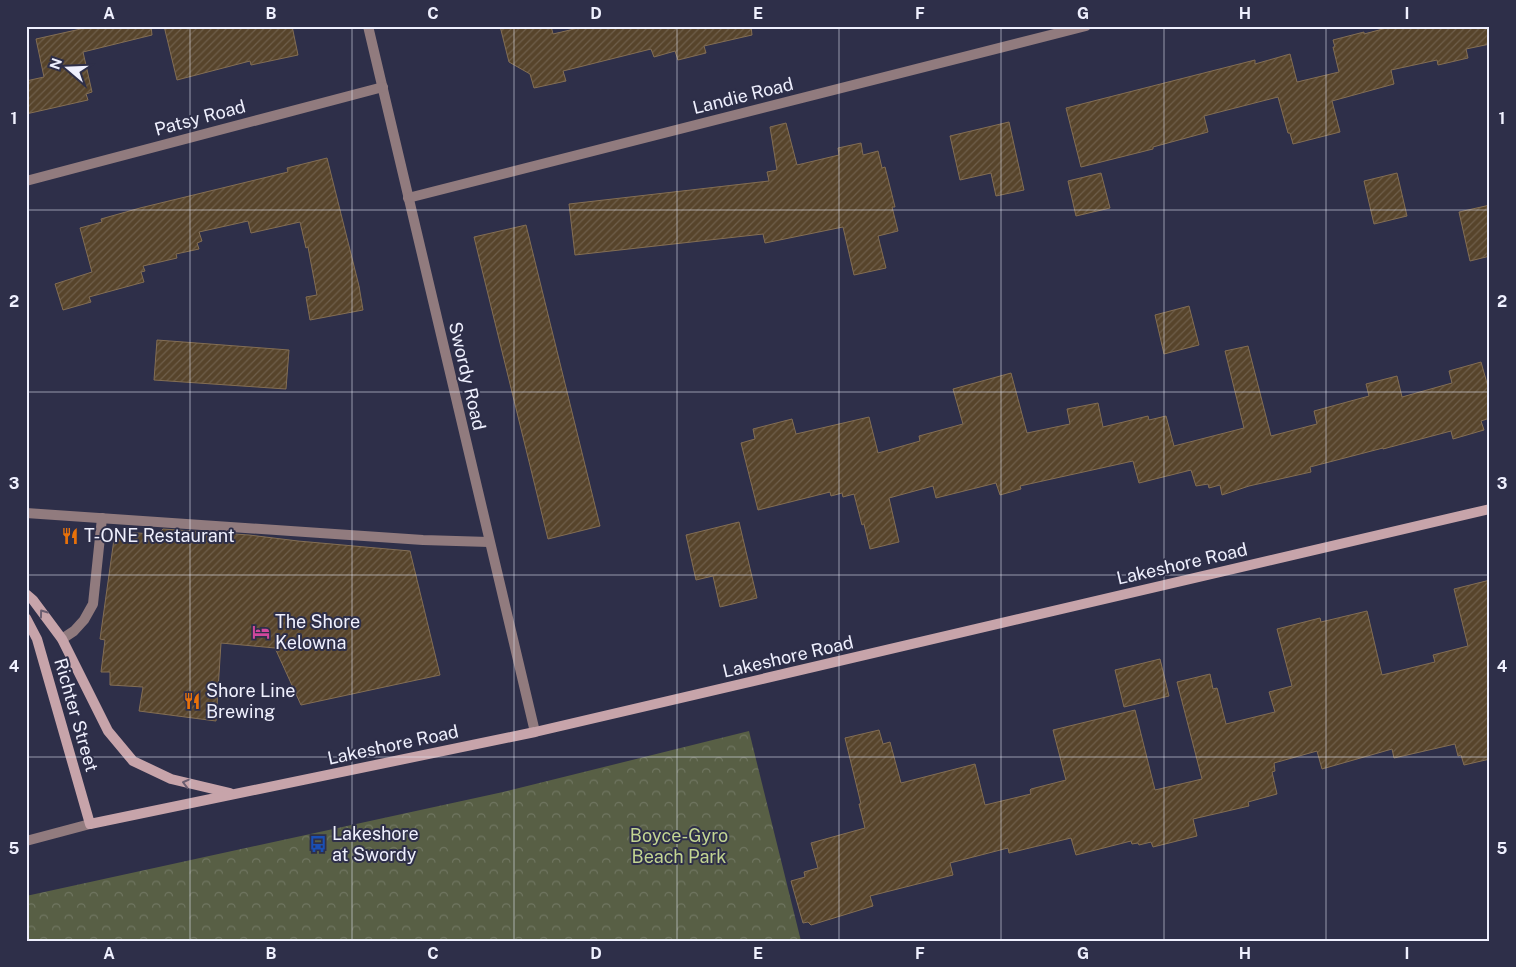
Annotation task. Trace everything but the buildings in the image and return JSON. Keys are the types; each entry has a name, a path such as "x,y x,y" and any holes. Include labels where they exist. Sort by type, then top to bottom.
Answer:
{"main road":[{"name":"Lakeshore Road","path":"90,824 535,732 1490,509"},
{"path":"26,594 33,600 62,639 108,731 133,761 171,779 234,794"},
{"name":"Richter Street","path":"26,618 38,639 90,824"}],"street":[{"name":"Swordy Road","path":"368,26 535,732"},
{"name":"Landie Road","path":"408,198 1086,26"},
{"name":"Patsy Road","path":"26,181 382,87"},
{"path":"26,513 423,540 490,542"},
{"path":"62,639 74,632 84,620 93,604 102,518"},
{"path":"26,841 90,824"}],"green space":[{"name":"Boyce-Gyro Beach Park","path":"749,731 801,941 26,941 26,896 503,792"}],"place":[{"name":"T-ONE Restaurant","path":"70,536"},
{"name":"The Shore Kelowna","path":"261,632"},
{"name":"Shore Line Brewing","path":"192,701"},
{"name":"Lakeshore at Swordy","path":"318,844"}]}
